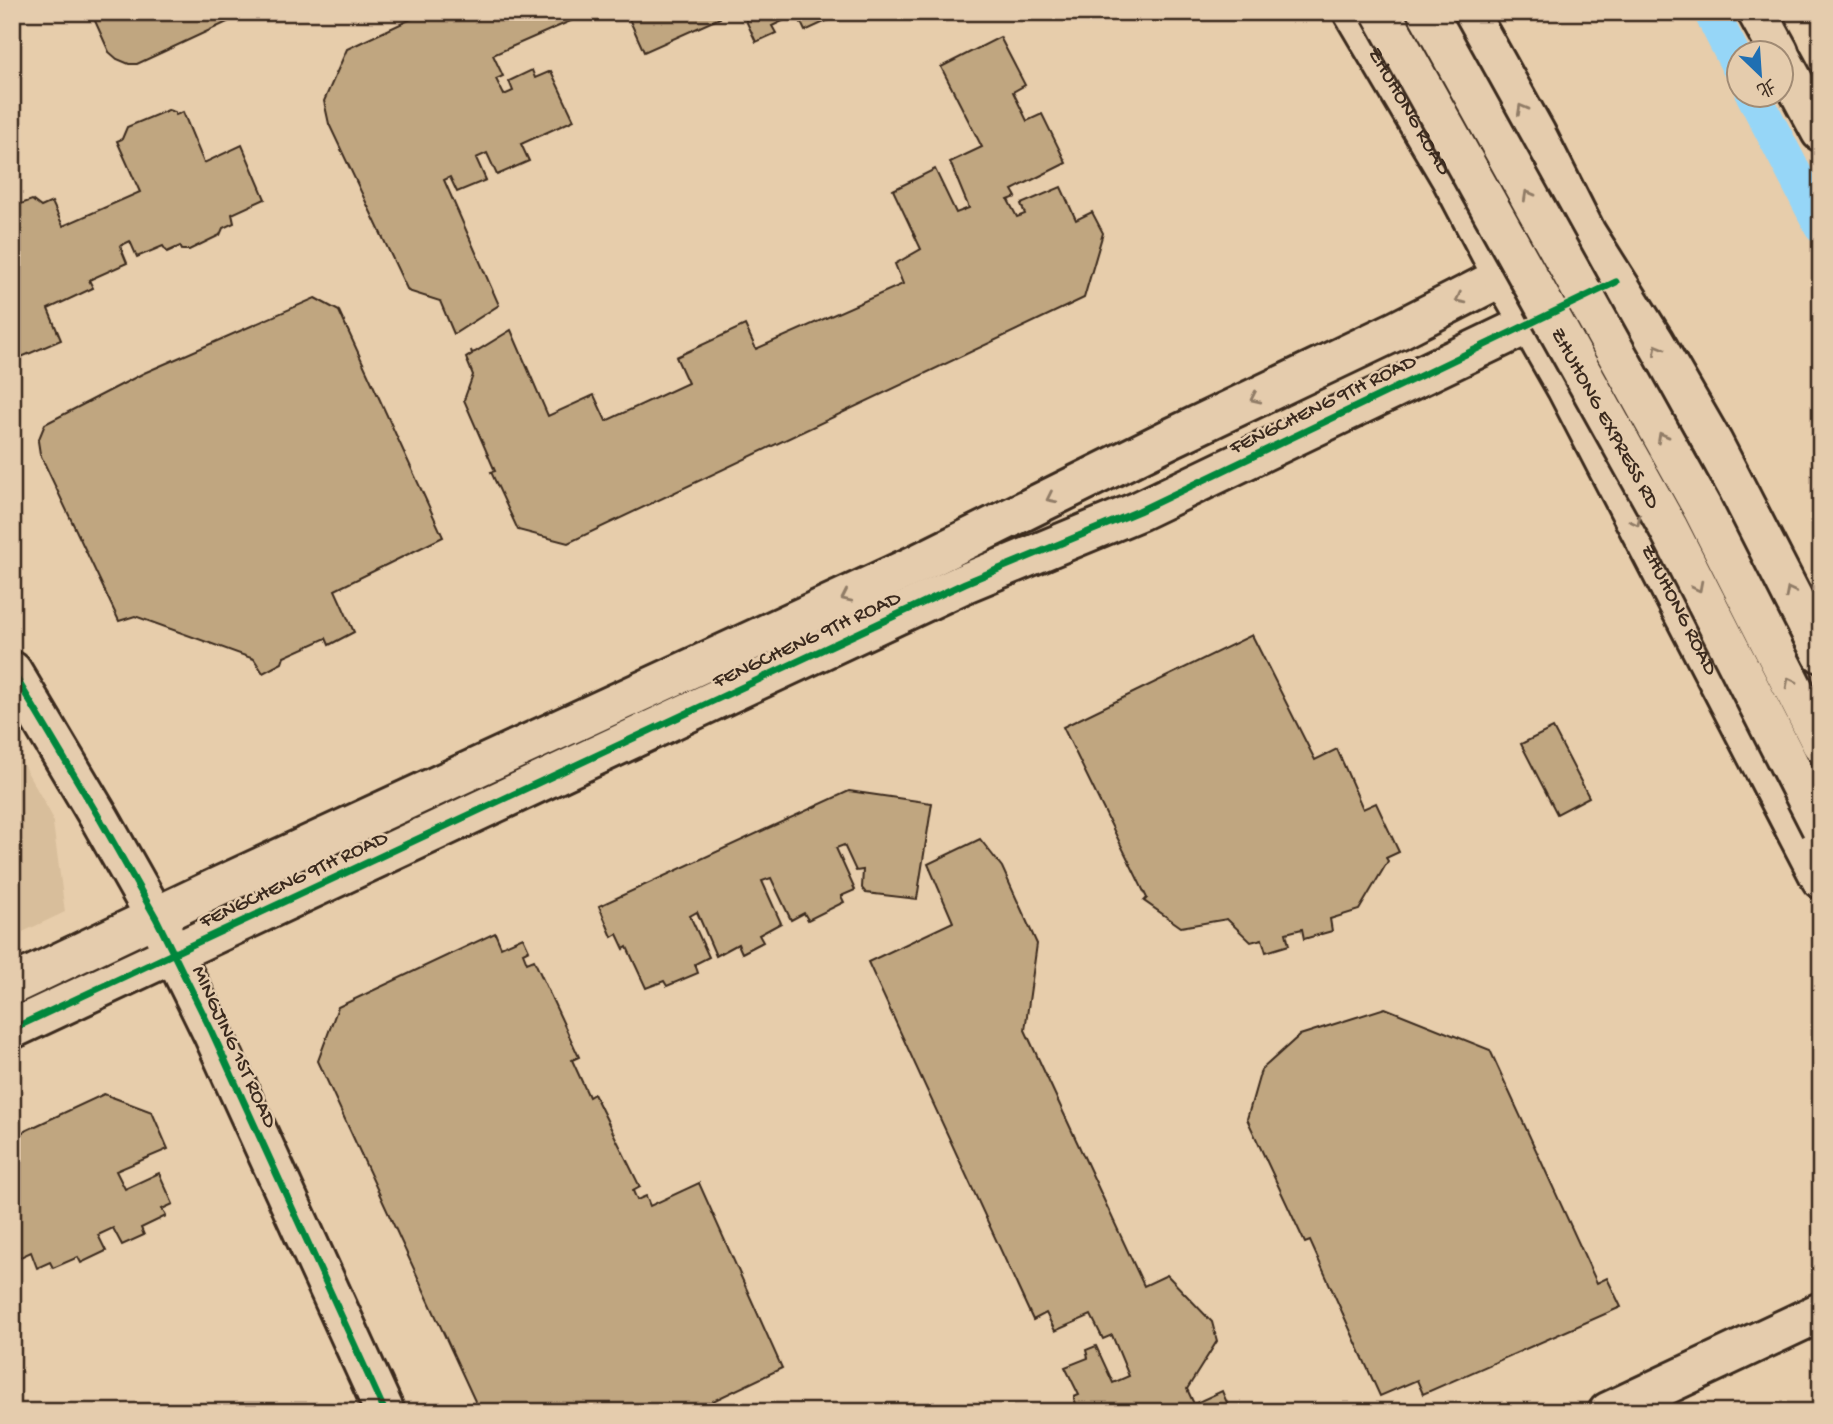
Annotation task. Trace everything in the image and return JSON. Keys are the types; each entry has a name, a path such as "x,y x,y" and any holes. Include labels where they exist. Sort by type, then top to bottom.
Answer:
{"main road":[{"name":"ZHUHONG ROAD","path":"1353,12 1451,178 1503,277 1566,387 1821,879"},
{"name":"ZHUHONG EXPRESS RD","path":"1381,12 1668,527 1821,827"},
{"name":"ZHUHONG EXPRESS RD","path":"1427,12 1702,508 1821,743"},
{"path":"1468,12 1536,134 1586,233 1713,443 1821,653"},
{"path":"1757,12 1771,38"},
{"path":"1794,81 1821,132"},
{"name":"FENGCHENG 9TH ROAD","path":"12,985 913,566 1171,438 1398,330 1586,233"},
{"name":"FENGCHENG 9TH ROAD","path":"12,1028 965,583 1139,511 1616,282"},
{"name":"MINGJING 1ST ROAD","path":"12,671 156,918 212,1032 385,1412"},
{"path":"1608,1412 1821,1312"}],"shaded area":[{"path":"12,745 52,816 65,912 12,937"}],"building":[{"path":"91,12 233,12 236,18 137,64 129,64 109,52"},
{"path":"426,12 591,12 493,55 503,76 496,79 504,95 513,91 509,81 532,70 535,78 551,71 574,120 521,144 529,161 497,175 487,153 476,158 486,180 457,192 450,177 444,180 499,305 454,334 440,301 408,291 329,124 324,101 347,49"},
{"path":"626,12 717,12 720,18 644,52"},
{"path":"742,12 830,12 833,18 805,31 797,14 772,26 776,33 756,42"},
{"path":"1000,37 1025,85 1013,92 1027,121 1042,114 1066,163 1012,190 1016,197 1008,200 1017,217 1025,214 1021,204 1061,187 1076,220 1092,212 1103,233 1084,298 568,543 518,530 491,472 495,471 464,400 473,375 466,358 472,354 471,350 472,353 475,352 511,330 548,416 594,395 606,421 688,383 676,357 745,325 756,349 903,284 895,264 921,249 893,190 935,169 956,213 969,208 950,162 982,147 941,67"},
{"path":"168,110 176,115 183,112 204,163 242,145 265,199 232,214 234,223 223,228 220,235 189,250 182,250 180,246 167,252 163,246 137,257 130,241 120,246 127,263 89,280 93,288 48,309 61,340 12,361 12,207 32,200 41,207 52,202 63,226 140,192 117,141 122,139 127,127"},
{"path":"315,298 339,311 443,537 335,590 354,632 329,645 326,638 284,657 282,663 263,673 254,659 135,616 119,621 40,454 38,441 45,424 144,373"},
{"path":"1252,635 1315,760 1337,749 1363,809 1376,803 1399,852 1386,858 1388,861 1359,910 1330,919 1332,931 1304,939 1302,929 1286,933 1289,945 1266,952 1262,939 1251,942 1227,919 1181,927 1144,901 1147,898 1063,727"},
{"path":"1553,728 1589,797 1557,814 1521,744"},
{"path":"849,791 932,803 917,899 866,893 862,888 863,870 856,871 844,845 836,848 855,890 841,896 844,902 808,920 804,913 791,920 771,878 762,881 781,923 759,935 763,942 742,953 738,944 716,956 697,912 690,916 709,957 695,964 698,973 667,986 664,981 646,988 627,947 624,949 617,934 612,937 599,906"},
{"path":"980,839 1002,867 1037,944 1025,1030 1144,1286 1167,1275 1212,1322 1217,1341 1187,1389 1194,1404 1222,1391 1231,1412 1080,1412 1074,1399 1079,1395 1065,1367 1088,1358 1086,1350 1096,1346 1113,1383 1129,1376 1112,1335 1103,1339 1091,1315 1055,1331 1046,1313 1033,1320 868,962 953,922 928,864"},
{"path":"495,933 501,947 523,937 529,950 523,953 527,963 534,960 579,1057 572,1060 589,1097 594,1094 640,1187 633,1191 637,1200 646,1196 650,1206 699,1183 782,1368 690,1412 480,1412 318,1061 338,1007"},
{"path":"1385,1008 1490,1050 1597,1283 1607,1278 1621,1307 1423,1394 1417,1380 1380,1396 1310,1241 1305,1243 1247,1119 1261,1070 1300,1035"},
{"path":"104,1094 152,1112 168,1149 116,1171 125,1189 159,1173 173,1204 162,1209 166,1216 141,1228 144,1235 122,1245 113,1228 98,1235 106,1251 81,1263 78,1257 53,1268 50,1262 37,1268 31,1252 12,1261 12,1137"}],"waterway":[{"path":"1711,12 1724,38"},
{"path":"1760,108 1821,225"}],"cycle path":[{"path":"12,1029 965,583 1139,511 1616,282"},
{"path":"12,671 156,918 212,1032 385,1412"}]}
